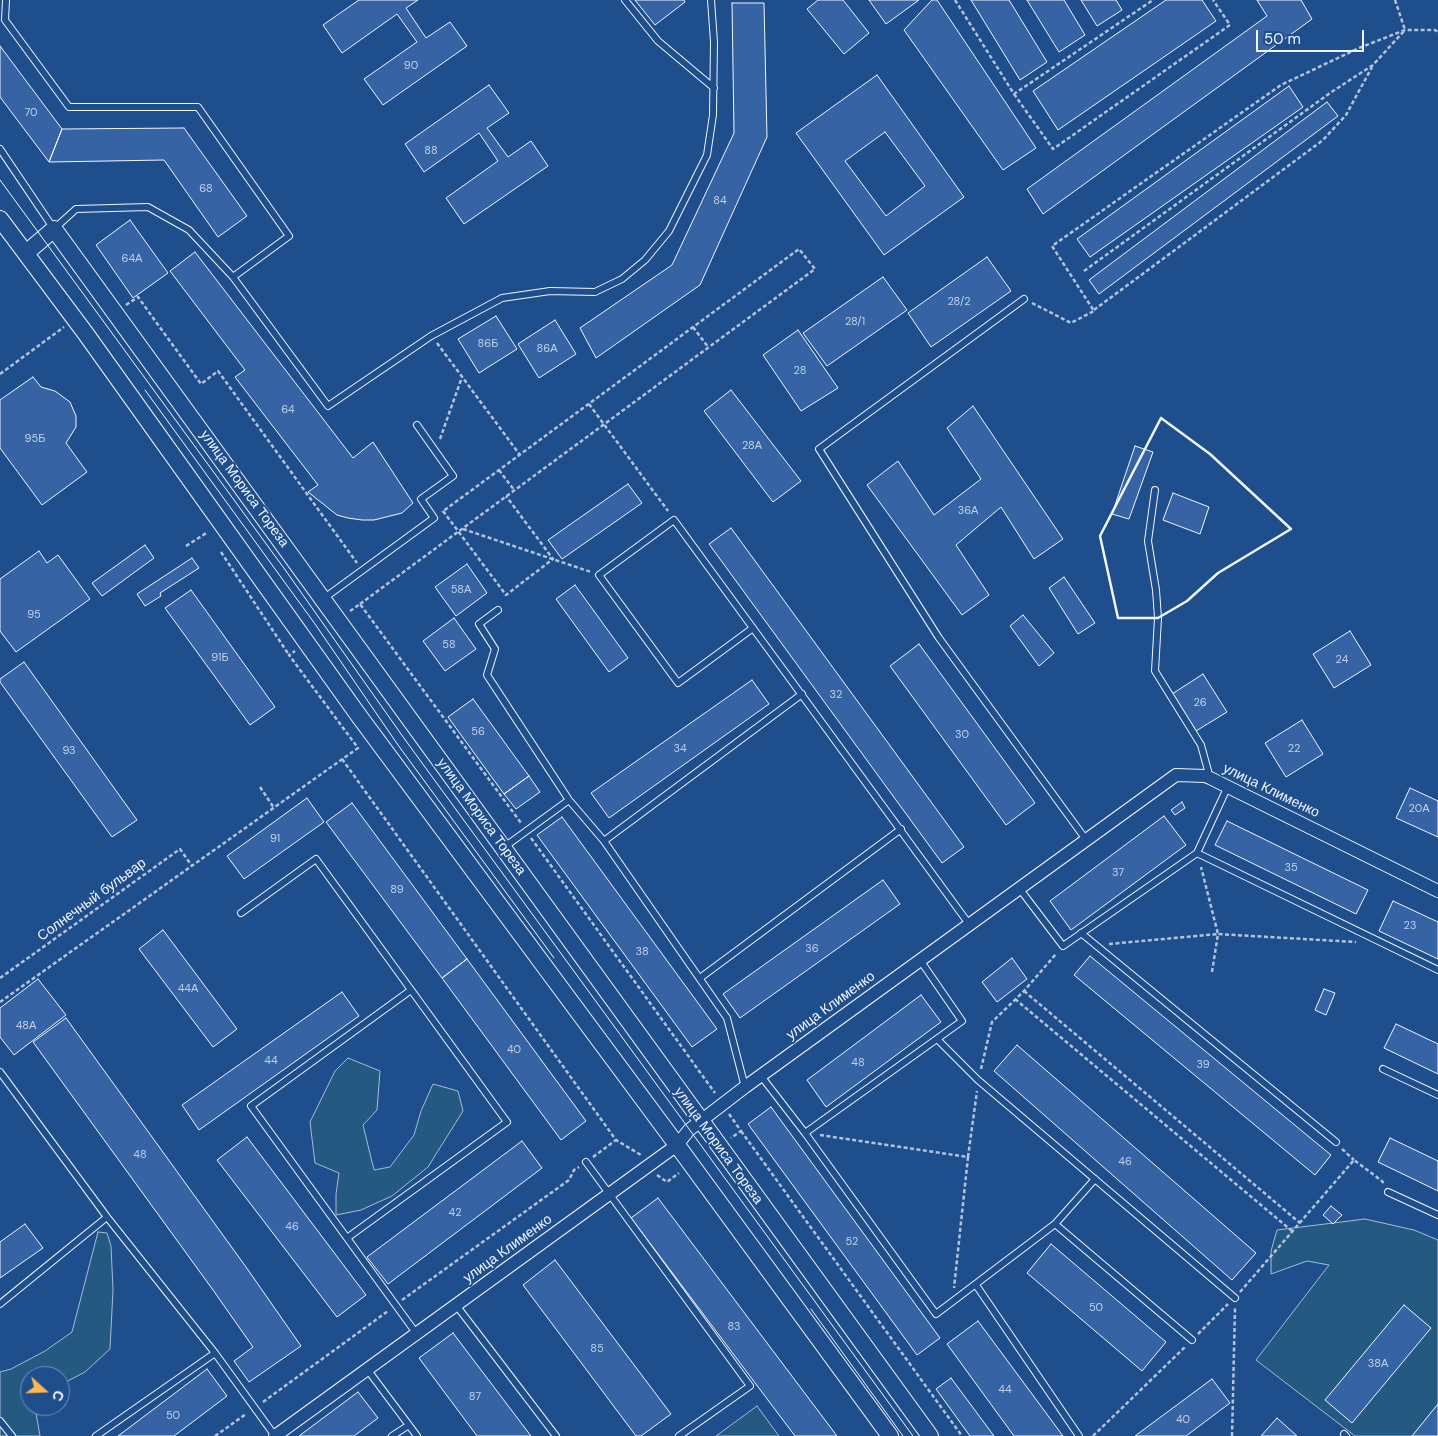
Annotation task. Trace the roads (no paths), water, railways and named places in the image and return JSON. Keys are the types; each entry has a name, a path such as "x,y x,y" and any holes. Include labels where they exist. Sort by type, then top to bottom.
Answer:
{"street":[{"path":"0,219 359,716 678,1145 890,1436"},
{"path":"26,253 54,228"},
{"name":"улица Мориса Тореза","path":"54,228 930,1436"},
{"name":"улица Клименко","path":"275,1436 678,1145 689,1130 700,1120 1176,775 1205,776 1210,778 1438,891"}],"lane":[{"path":"6,0 5,20 69,107 198,107 290,236 233,277"},
{"path":"625,0 658,42 714,88"},
{"path":"0,149 54,228 76,209 148,207 189,230 233,277 328,406 432,336 502,298 550,292 595,292 622,279 645,260 669,230 707,155 713,115 714,88 714,42 711,0"},
{"path":"1024,299 819,449 939,638 1087,841"},
{"path":"323,599 434,518 421,499 453,476 418,425"},
{"path":"1155,490 1148,540 1156,590 1158,618 1156,671 1201,745 1210,778"},
{"path":"753,628 678,683 599,575 674,520 970,924"},
{"path":"498,610 478,624 495,649 487,675 569,800 604,841 727,1018 745,1087"},
{"path":"604,841 802,694"},
{"path":"1018,888 1063,946 1197,853 1228,786"},
{"path":"503,848 569,800"},
{"path":"700,978 900,829"},
{"path":"1197,853 1438,970"},
{"path":"241,913 316,859 507,1122 347,1238"},
{"path":"1081,933 1336,1142"},
{"path":"805,1133 962,1021 920,960"},
{"path":"411,990 251,1106 416,1333"},
{"path":"937,1039 978,1080 1235,1298"},
{"path":"1383,1068 1438,1094"},
{"path":"0,1072 107,1217 215,1354 275,1436"},
{"path":"761,1076 805,1133 936,1314 1055,1224 1095,1179"},
{"path":"586,1162 750,1386 680,1436"},
{"path":"1388,1192 1438,1215"},
{"path":"0,1304 107,1217"},
{"path":"1055,1224 1192,1340"},
{"path":"976,1285 1079,1436"},
{"path":"456,1304 556,1436"},
{"path":"96,1436 215,1354"},
{"path":"367,1369 417,1436"},
{"path":"0,1421 12,1436"},
{"path":"392,1436 409,1425"}],"tram line":[{"path":"0,180 913,1436"},
{"path":"145,390 315,624 398,745 554,958"},
{"path":"811,1309 903,1436"}]}
